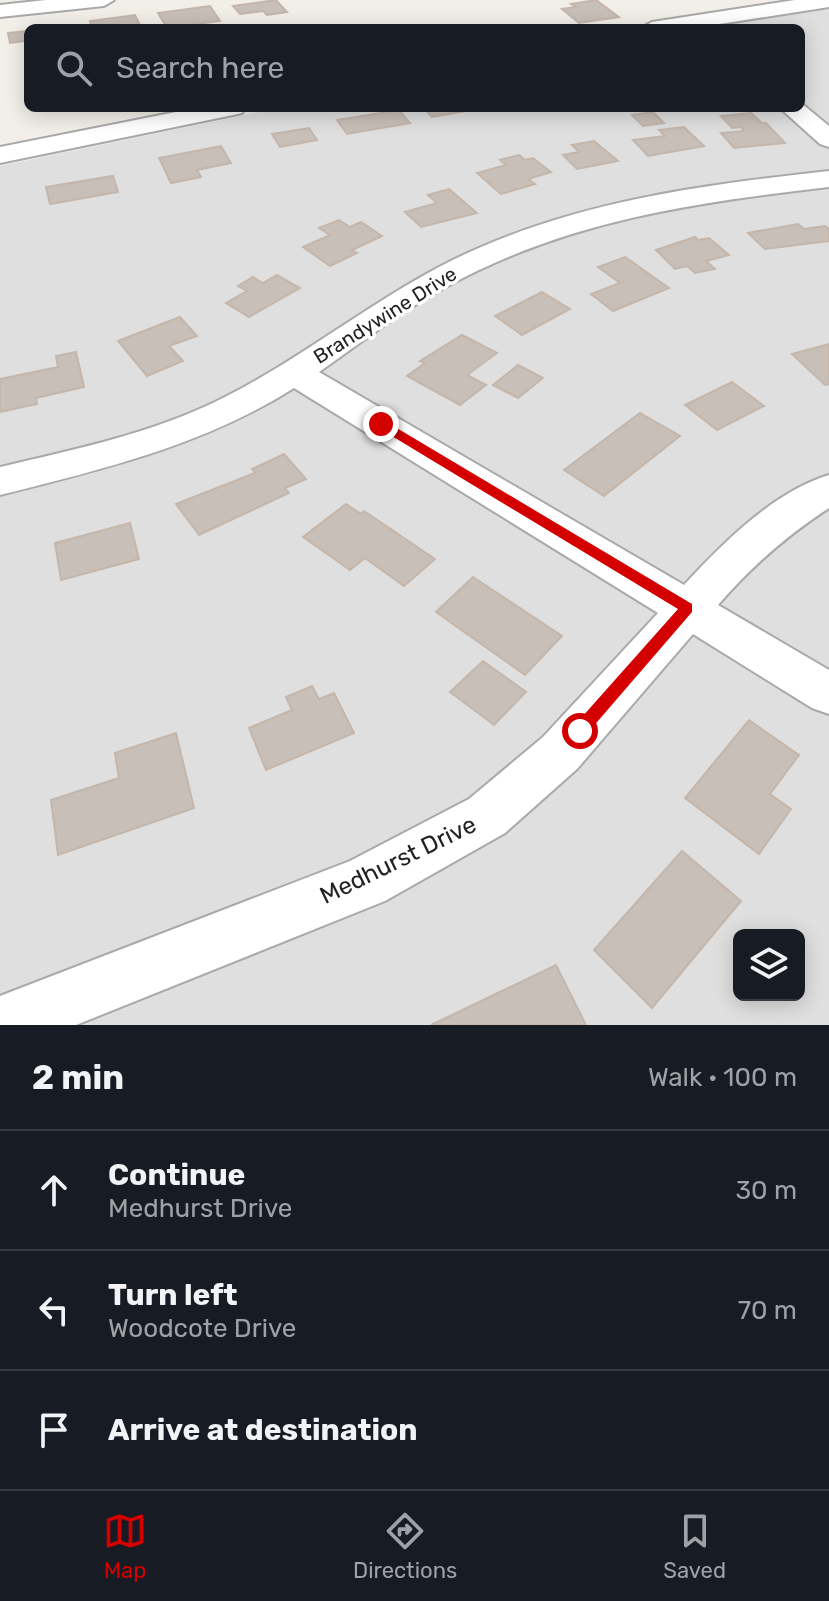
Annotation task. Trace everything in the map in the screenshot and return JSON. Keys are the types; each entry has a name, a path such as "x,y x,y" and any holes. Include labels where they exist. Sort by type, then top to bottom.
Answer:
{"street":[{"path":"0,11 104,0"},
{"path":"698,24 829,1"},
{"path":"669,7 691,24"},
{"path":"0,155 213,112"},
{"path":"797,112 829,139"},
{"name":"Brandywine Drive","path":"0,481 107,454 191,427 238,406 409,295 528,238 596,215 666,199 829,179"},
{"path":"294,372 829,694"},
{"name":"Medhurst Drive","path":"1,1025 366,882 487,816 543,771 736,556 774,524 829,489"}],"shaded area":[{"path":"829,7 829,1025 0,1025 0,166 260,112 805,112 805,24 722,24"}],"building":[{"path":"276,0 287,12 240,14 233,6"},
{"path":"596,0 619,17 579,23 562,9 576,7 571,4"},
{"path":"210,6 220,21 165,24 158,13"},
{"path":"135,15 140,24 91,24 90,21"},
{"path":"24,31 24,41 10,43 8,33"},
{"path":"401,112 410,123 347,134 337,120"},
{"path":"428,112 460,112 432,117"},
{"path":"653,112 664,123 643,126 632,115"},
{"path":"751,113 766,123 785,143 734,148 721,133 744,131 741,127 732,128 721,116"},
{"path":"684,127 704,146 648,156 633,140 665,136 659,130"},
{"path":"309,128 317,140 280,147 272,134"},
{"path":"594,141 618,161 577,169 563,155 579,152 572,145"},
{"path":"221,146 231,163 197,170 201,177 171,183 159,158"},
{"path":"519,155 525,160 533,158 551,172 528,179 535,184 501,194 477,173 506,165 500,160"},
{"path":"113,176 118,192 50,204 46,187"},
{"path":"449,189 477,213 421,227 405,212 437,203 428,195"},
{"path":"339,220 350,227 361,222 382,236 352,250 357,253 330,266 303,247 330,235 319,228"},
{"path":"798,224 804,229 825,226 829,229 829,241 765,249 748,233"},
{"path":"695,237 698,240 709,238 729,255 706,261 715,269 695,273 687,266 675,269 656,250"},
{"path":"625,257 669,288 613,311 591,294 620,283 598,267"},
{"path":"277,275 300,288 249,317 226,303 247,291 238,286 253,277 263,283"},
{"path":"542,292 570,309 522,335 495,316"},
{"path":"180,317 197,336 169,346 183,361 147,376 118,341"},
{"path":"462,335 497,353 467,375 486,385 460,405 407,376 425,363 420,361"},
{"path":"829,344 829,384 825,385 792,354"},
{"path":"76,352 84,387 36,398 37,404 0,412 0,379 58,367 56,356"},
{"path":"518,365 543,378 518,398 493,385"},
{"path":"732,382 764,406 717,430 685,405"},
{"path":"640,413 680,436 604,496 564,470"},
{"path":"284,454 306,479 285,488 289,493 199,535 176,504 255,473 252,469"},
{"path":"346,504 361,514 364,511 435,559 404,586 365,558 350,570 303,537"},
{"path":"130,523 139,559 61,580 55,543"},
{"path":"473,577 562,636 525,675 436,612"},
{"path":"483,661 526,692 494,725 450,692"},
{"path":"312,686 319,699 334,693 354,733 266,770 249,728 292,710 286,697"},
{"path":"749,720 799,755 770,794 791,809 759,854 685,798"},
{"path":"176,733 194,808 58,855 51,800 119,778 115,753"},
{"path":"682,851 741,901 652,1008 594,950"},
{"path":"556,965 586,1025 431,1025"}],"route":[{"path":"381,424 687,608 580,731"}]}
